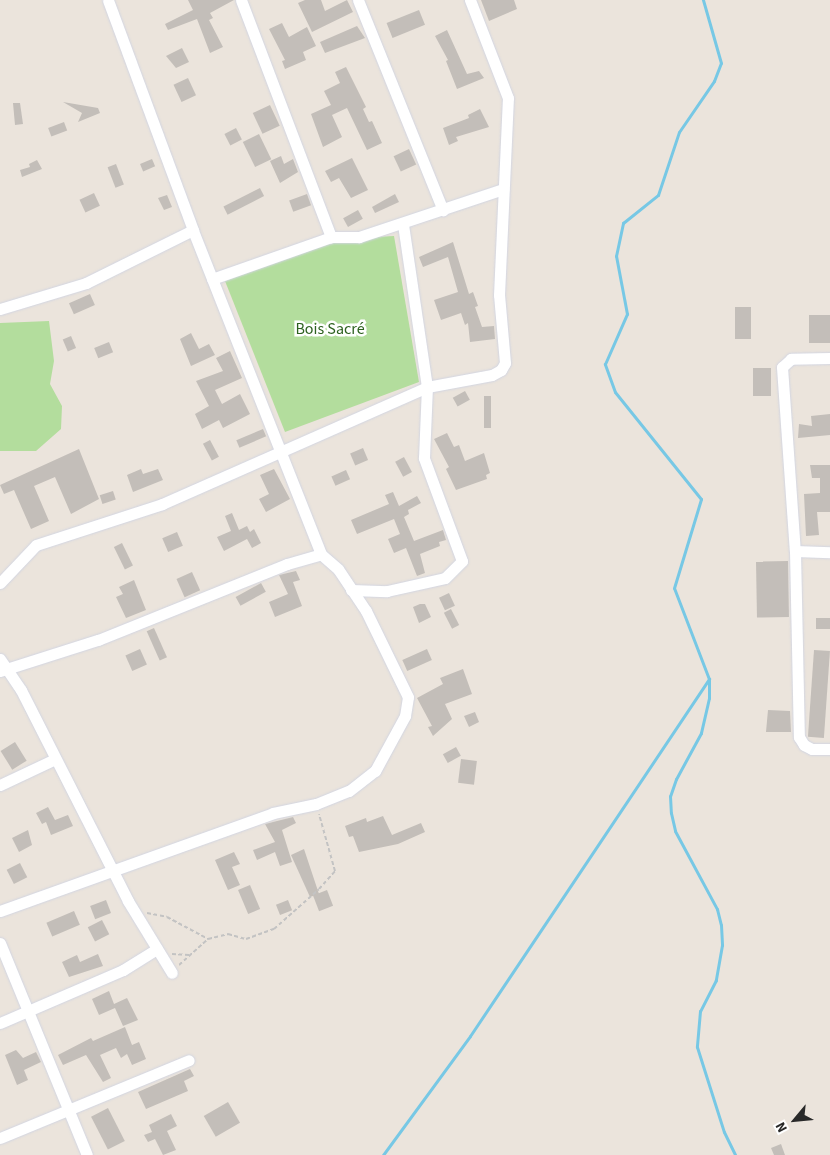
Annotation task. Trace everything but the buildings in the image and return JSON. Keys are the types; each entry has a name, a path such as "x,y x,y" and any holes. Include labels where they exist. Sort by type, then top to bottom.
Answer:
{"street":[{"path":"0,911 111,869 273,813 316,804 349,791 375,771 405,716 408,697 366,611 338,569 321,554 192,230 108,0"},
{"path":"242,0 331,237"},
{"path":"358,0 443,210"},
{"path":"0,583 36,545 162,504 279,450 427,387 492,375 505,362 499,295 508,98 470,0"},
{"path":"212,279 331,237 360,237 403,225 503,189"},
{"path":"351,590 387,591 446,578 462,561 424,458 427,387 403,225"},
{"path":"0,309 86,282 192,230"},
{"path":"830,358 791,359 782,367 795,551 799,737 804,745 812,749 830,749"},
{"path":"795,551 830,552"},
{"path":"172,972 135,915 22,690 1,666 98,640 287,564 321,554"},
{"path":"0,785 55,759"},
{"path":"0,943 30,1011 87,1155"},
{"path":"0,1024 123,970 157,949"},
{"path":"0,1138 70,1111 189,1060"}],"path":[{"path":"172,972 208,939 228,934 246,939 274,929 335,871 316,804"},
{"path":"135,915 151,912 167,917 208,939"}],"green space":[{"name":"Bois Sacré","path":"394,236 419,382 285,432 225,281 339,239"},
{"path":"49,321 54,361 50,384 62,406 61,429 36,451 0,451 0,323"}],"waterway":[{"path":"383,1155 470,1036 709,679 674,588 701,499 615,392 605,364 627,314 616,256 623,223 658,195 679,132 714,81 721,63 703,0"},
{"path":"709,680 709,698 701,733 676,779 670,796 675,831 717,909 721,925 722,945 716,980 700,1011 697,1047 724,1132 735,1155"}]}
